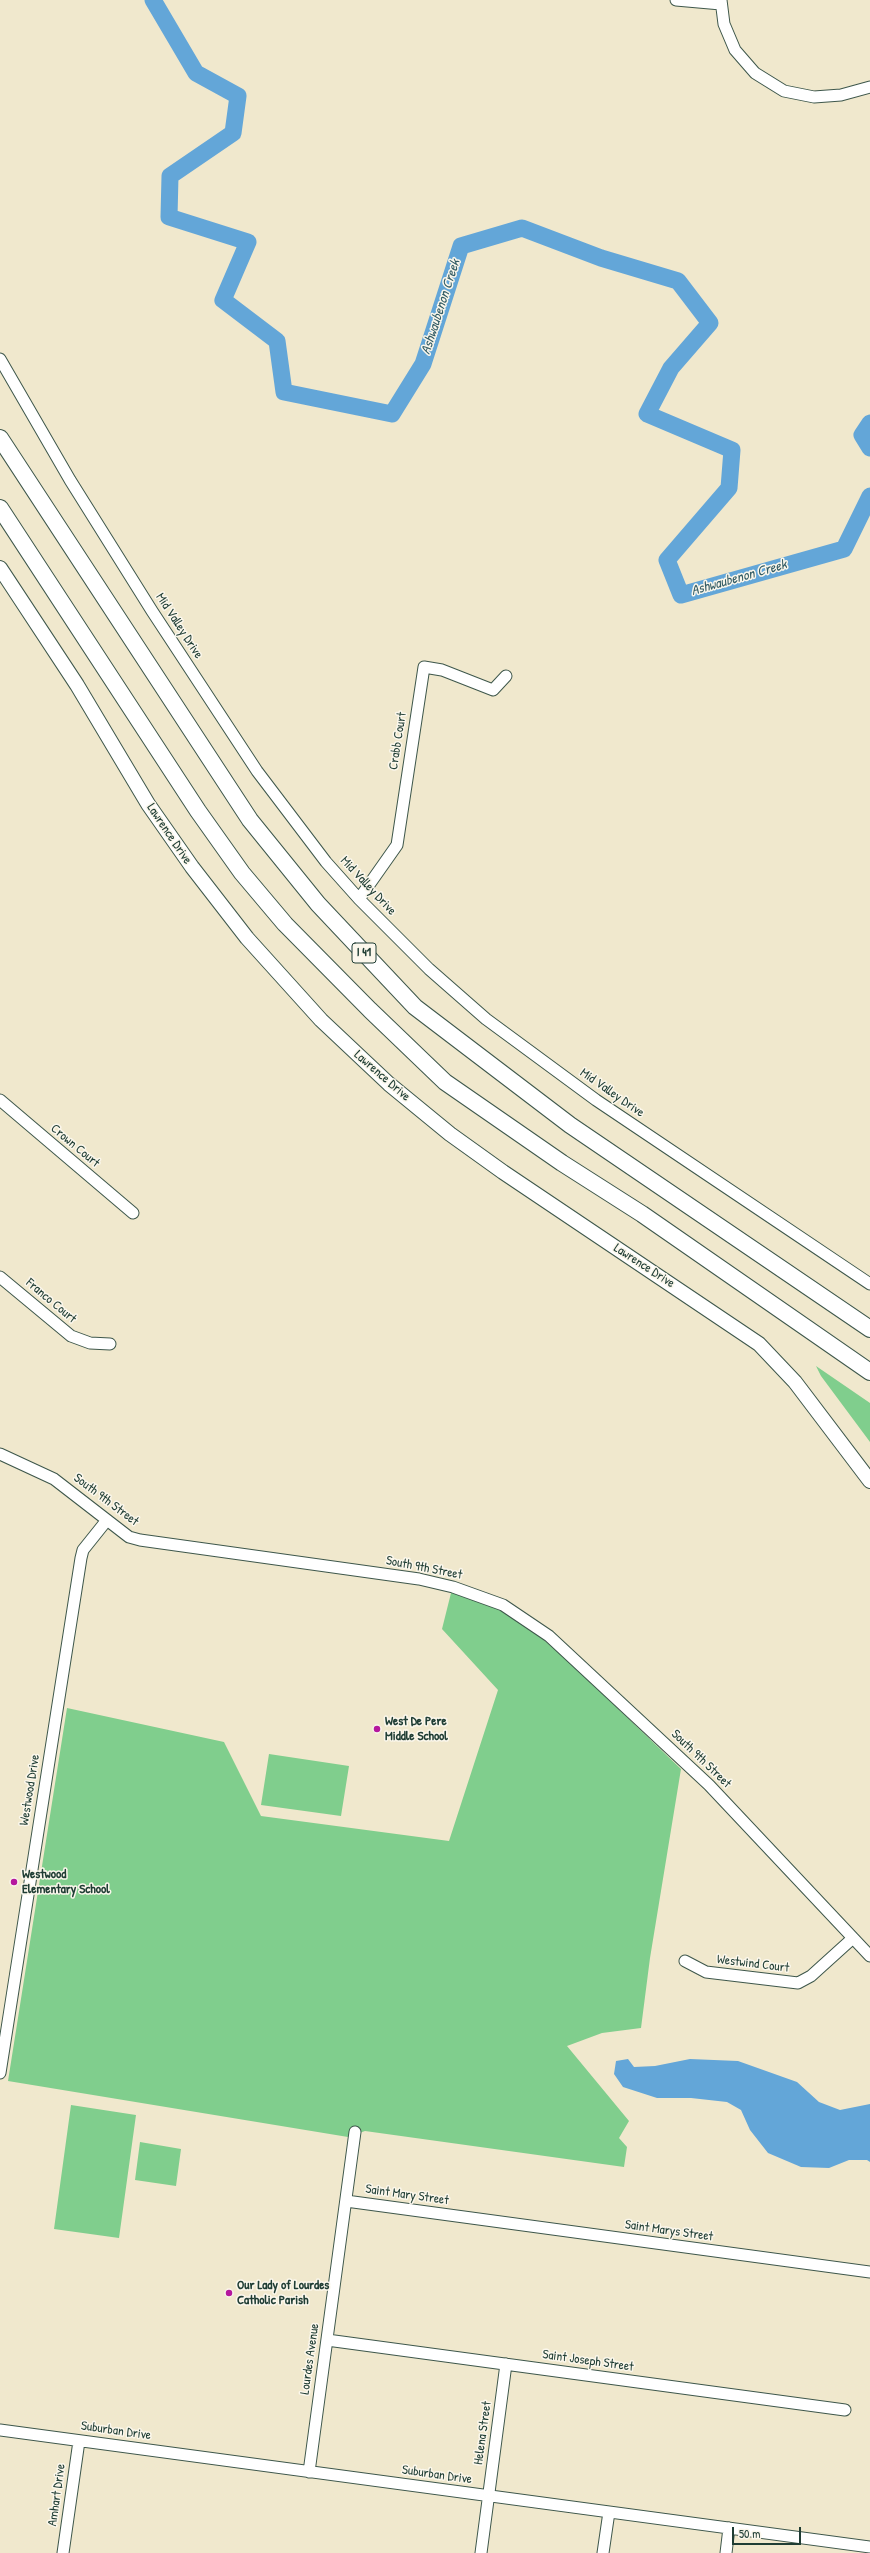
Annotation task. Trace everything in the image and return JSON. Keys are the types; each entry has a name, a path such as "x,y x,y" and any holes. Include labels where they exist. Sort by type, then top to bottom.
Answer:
{"highway":[{"name":"I 41","path":"0,438 250,820 318,904 415,1007 570,1125 870,1329"},
{"path":"0,508 190,798 242,872 284,924 370,1010 445,1082 562,1163 648,1218 870,1372"}],"main road":[{"name":"Lawrence Drive","path":"0,568 77,685 148,804 192,867 247,938 321,1020 389,1084 450,1134 503,1172 759,1344 795,1382 870,1481"}],"street":[{"path":"676,0 721,2 724,24 735,50 754,73 784,91 814,97 841,95 870,87"},
{"name":"Mid Valley Drive","path":"0,359 82,500 253,764 326,862 359,899 429,969 486,1019 596,1100 870,1284"},
{"name":"Crabb Court","path":"359,899 397,845 424,667 442,670 493,690 506,676"},
{"name":"Crown Court","path":"0,1100 134,1213"},
{"name":"Franco Court","path":"0,1277 71,1336 90,1343 110,1344"},
{"name":"South 9th Street","path":"0,1454 54,1479 129,1537 140,1540 419,1579 453,1587 503,1605 549,1636 709,1785 870,1956"},
{"name":"Westwood Drive","path":"0,2073 81,1558 84,1550 107,1520"},
{"name":"Westwind Court","path":"685,1960 706,1972 784,1983 798,1983 811,1976 853,1938"},
{"name":"Lourdes Avenue","path":"309,2472 355,2132"},
{"name":"Saint Mary Street","path":"346,2201 464,2217"},
{"name":"Saint Marys Street","path":"464,2217 870,2272"},
{"name":"Saint Joseph Street","path":"327,2340 845,2410"},
{"name":"Helena Street","path":"481,2553 506,2364"},
{"name":"Suburban Drive","path":"0,2430 730,2528 850,2549 870,2547"},
{"name":"Amhart Drive","path":"63,2553 79,2440"},
{"path":"603,2553 609,2512"},
{"path":"726,2553 730,2528"}],"green space":[{"path":"816,1366 870,1403 870,1442 821,1376"},
{"path":"452,1589 495,1605 518,1618 563,1656 681,1769 650,1958 641,2028 602,2033 567,2046 629,2121 619,2138 627,2147 624,2167 365,2131 348,2137 8,2081 67,1708 224,1742 261,1816 449,1841 498,1690 442,1629"},
{"path":"269,1754 349,1766 341,1816 261,1805"},
{"path":"71,2105 136,2115 119,2238 54,2229"},
{"path":"140,2142 181,2149 176,2186 135,2180"}],"water":[{"path":"628,2059 634,2067 655,2066 690,2059 738,2061 797,2082 819,2102 840,2110 870,2104 870,2162 867,2160 849,2160 829,2168 801,2167 768,2153 750,2130 741,2110 727,2102 691,2098 657,2098 623,2087 614,2074 616,2061"}],"waterway":[{"name":"Ashwaubenon Creek","path":"153,0 196,73 238,96 233,133 170,176 169,217 248,242 223,300 277,341 284,392 392,414 423,364 461,246 522,228 601,258 678,281 710,323 671,368 647,414 732,450 729,488 667,560 681,595 844,549 870,496"},
{"name":"Ashwaubenon Creek","path":"870,423 862,435 870,448"}],"place":[{"name":"West De Pere Middle School","path":"377,1729"},
{"name":"Westwood Elementary School","path":"14,1882"},
{"name":"Our Lady of Lourdes Catholic Parish","path":"229,2293"}]}
